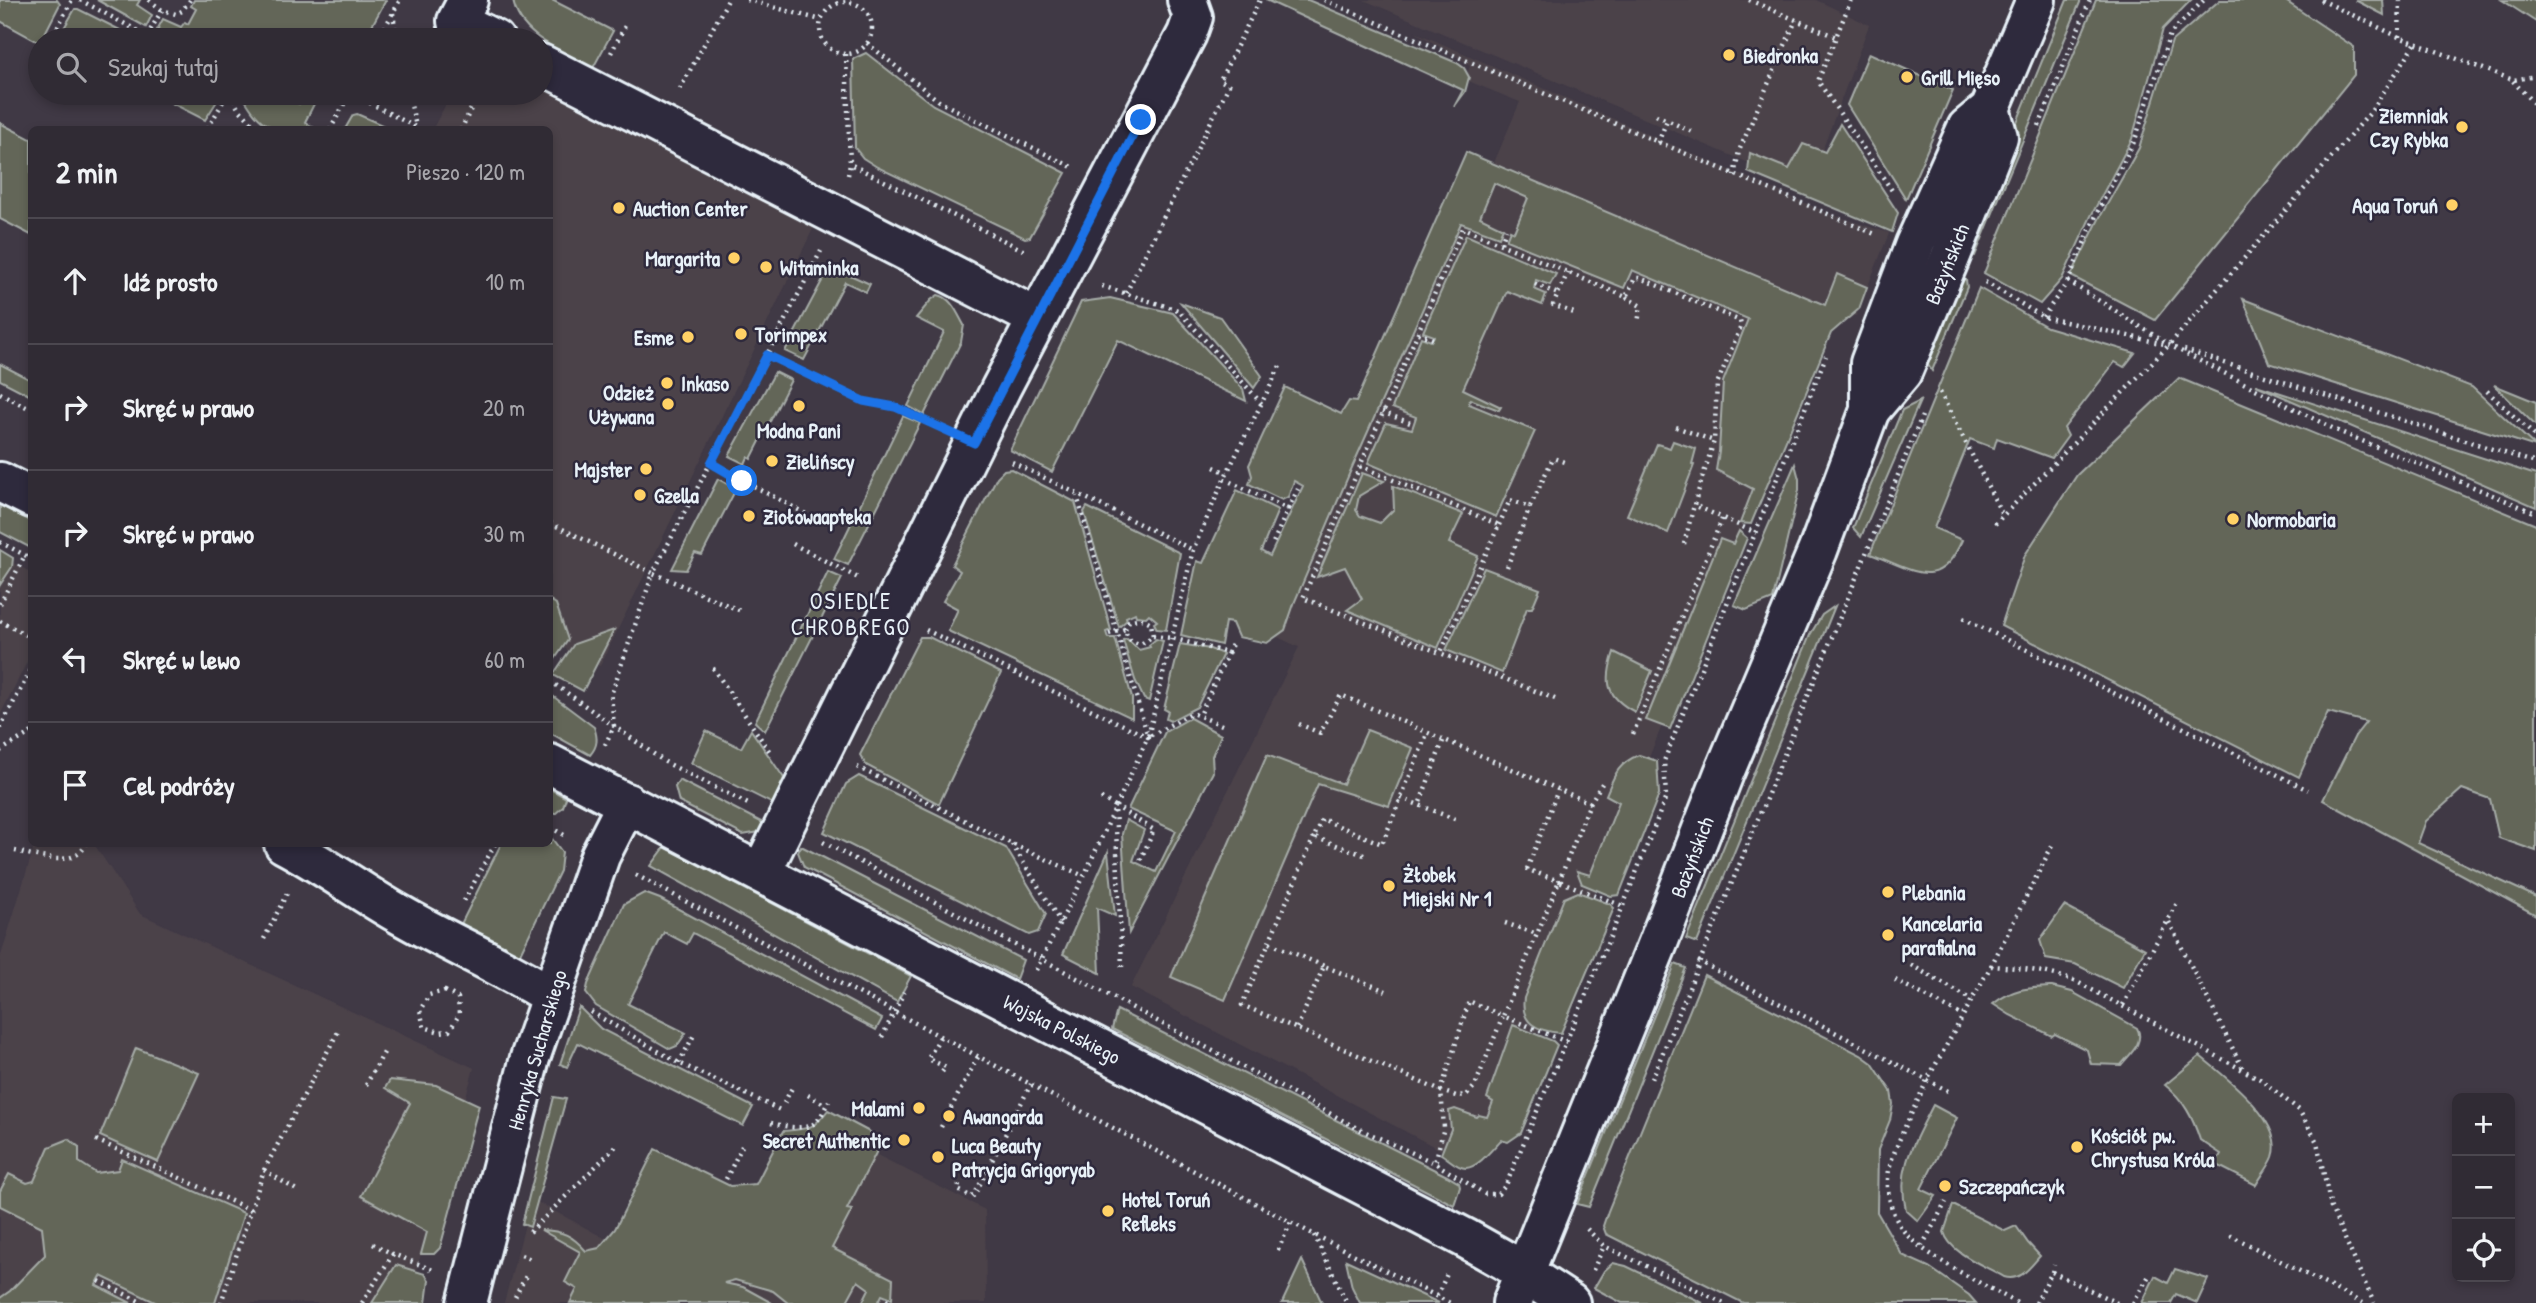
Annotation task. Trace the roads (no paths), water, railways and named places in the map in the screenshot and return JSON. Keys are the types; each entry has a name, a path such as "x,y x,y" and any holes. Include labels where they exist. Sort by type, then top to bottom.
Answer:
{"street":[{"path":"468,0 457,21 471,28"},
{"path":"761,873 1037,318 1187,34 1193,17 1187,0"},
{"name":"Bażyńskich","path":"1870,410 1870,363 1898,276 1967,128 1990,109 2036,0"},
{"path":"553,70 1037,318"},
{"name":"Bażyńskich","path":"1518,1288 1724,773 1818,550 1870,410 1902,372 1950,258 1998,137 1990,109"},
{"path":"0,482 28,496"},
{"name":"Wojska Polskiego","path":"553,766 1465,1237 1518,1288 1581,1289"},
{"name":"Henryka Sucharskiego","path":"467,1303 505,1104 530,1058 541,989 600,856 627,803"},
{"path":"289,847 345,878 400,915 541,989"}],"place":[{"name":"Biedronka","path":"1729,55"},
{"name":"Grill Mięso","path":"1907,77"},
{"name":"Ziemniak Czy Rybka","path":"2462,127"},
{"name":"Aqua Toruń","path":"2452,205"},
{"name":"Auction Center","path":"619,208"},
{"name":"Margarita","path":"734,258"},
{"name":"Witaminka","path":"766,267"},
{"name":"Torimpex","path":"741,334"},
{"name":"Esme","path":"688,337"},
{"name":"Inkaso","path":"667,383"},
{"name":"Odzież Używana","path":"668,404"},
{"name":"Modna Pani","path":"799,406"},
{"name":"Zielińscy","path":"772,461"},
{"name":"Majster","path":"646,469"},
{"name":"Gzella","path":"640,495"},
{"name":"Ziołowaapteka","path":"749,516"},
{"name":"Normobaria","path":"2233,519"},
{"name":"Żłobek Miejski Nr 1","path":"1389,886"},
{"name":"Plebania","path":"1888,892"},
{"name":"Kancelaria parafialna","path":"1888,935"},
{"name":"Malami","path":"919,1108"},
{"name":"Awangarda","path":"949,1116"},
{"name":"Secret Authentic","path":"904,1140"},
{"name":"Kościół pw. Chrystusa Króla","path":"2077,1147"},
{"name":"Luca Beauty Patrycja Grigoryab","path":"938,1157"},
{"name":"Szczepańczyk","path":"1945,1186"},
{"name":"Hotel Toruń Refleks","path":"1108,1211"}],"district":[{"name":"OSIEDLE CHROBREGO","path":"851,613"}]}
